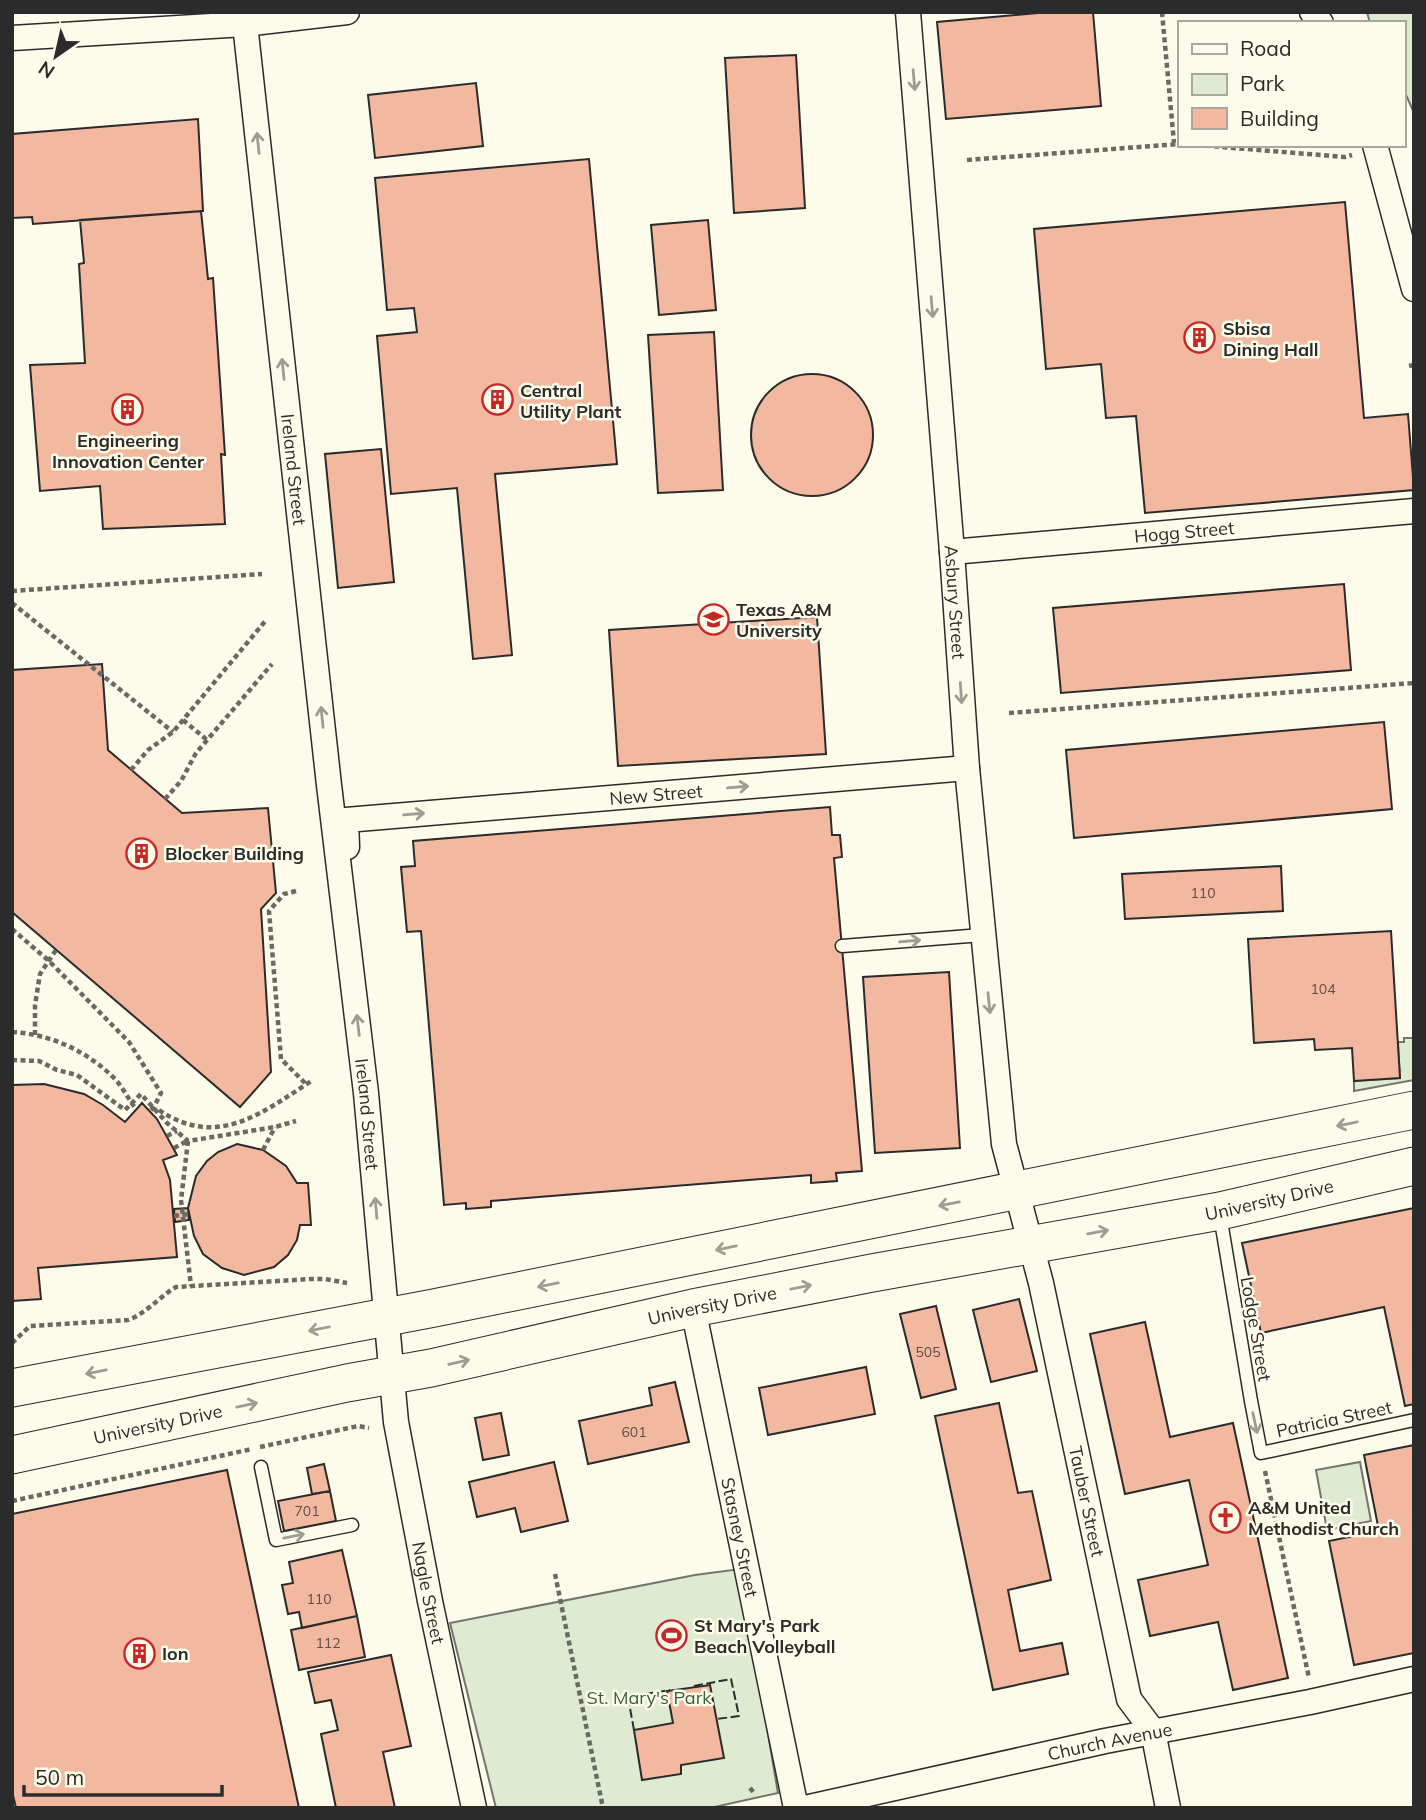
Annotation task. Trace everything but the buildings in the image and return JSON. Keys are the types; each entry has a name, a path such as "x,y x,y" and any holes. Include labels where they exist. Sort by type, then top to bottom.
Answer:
{"main road":[{"path":"12,1388 386,1316 1414,1110"},
{"name":"University Drive","path":"12,1455 693,1308 1220,1211 1414,1166"}],"street":[{"path":"12,38 245,24 347,12"},
{"name":"Asbury Street","path":"908,12 982,935 1004,1144 1016,1190"},
{"name":"Ireland Street","path":"245,24 366,1093 392,1375"},
{"path":"1367,149 1414,289"},
{"name":"Hogg Street","path":"952,552 1414,511"},
{"name":"New Street","path":"346,820 967,768"},
{"name":"Ireland Street","path":"344,914 348,859 346,820"},
{"name":"Tauber Street","path":"1016,1190 1041,1283 1129,1699 1153,1731 1168,1808"},
{"name":"Stasney Street","path":"693,1308 796,1808"},
{"name":"Nagle Street","path":"392,1375 396,1422 411,1503 474,1808"},
{"name":"Church Avenue","path":"805,1808 976,1768 1414,1679"}],"lane":[{"path":"842,946 982,935"},
{"name":"Lodge Street","path":"1220,1211 1261,1453"},
{"name":"Patricia Street","path":"1261,1453 1414,1420"},
{"path":"261,1467 276,1540 352,1525"}],"path":[{"path":"967,160 1177,144 1161,12"},
{"path":"1222,147 1345,157 1367,149"},
{"path":"12,591 262,574"},
{"path":"12,603 173,732"},
{"path":"131,769 148,750 173,732 267,619"},
{"path":"165,799 181,780 196,752 272,664"},
{"path":"1009,713 1414,683"},
{"path":"183,720 207,740"},
{"path":"296,891 284,894 269,911 281,1059 306,1084"},
{"path":"12,929 49,961 129,1042 160,1093 152,1109"},
{"path":"35,1035 35,1005 40,974 56,950"},
{"path":"12,1032 35,1035 70,1047 115,1079 136,1109"},
{"path":"12,1060 39,1061 57,1070 77,1074 125,1110 141,1094 152,1109 188,1141"},
{"path":"152,1109 181,1122 211,1128 240,1124 313,1080"},
{"path":"174,1148 188,1141 296,1121"},
{"path":"263,1150 275,1127"},
{"path":"167,1136 177,1131"},
{"path":"188,1141 181,1200 191,1286"},
{"path":"174,1216 189,1214"},
{"path":"12,1343 30,1326 128,1320 141,1315 161,1296 176,1287 311,1279 347,1283"},
{"path":"277,1444 358,1426 369,1428"},
{"path":"12,1501 237,1452"},
{"path":"1261,1453 1310,1684"},
{"path":"555,1574 604,1808"},
{"path":"750,1788 755,1794"}],"green space":[{"path":"1367,12 1414,12 1414,113 1405,93 1405,21 1369,21"},
{"path":"1404,1038 1414,1038 1414,1080 1354,1091 1354,1081 1400,1078 1398,1042 1404,1042"},
{"path":"1360,1462 1371,1521 1327,1530 1316,1470"},
{"name":"St. Mary's Park","path":"740,1569 778,1793 710,1808 496,1808 450,1623 695,1575"}],"fence":[{"path":"694,1686 731,1679 739,1716 717,1719"},
{"path":"634,1730 628,1697 670,1690"}],"place":[{"name":"Sbisa Dining Hall","path":"1200,338"},
{"name":"Central Utility Plant","path":"497,400"},
{"name":"Engineering Innovation Center","path":"128,410"},
{"name":"Texas A&M University","path":"713,619"},
{"name":"Blocker Building","path":"142,853"},
{"name":"A&M United Methodist Church","path":"1225,1517"},
{"name":"St Mary's Park Beach Volleyball","path":"671,1635"},
{"name":"Ion","path":"139,1653"}]}
